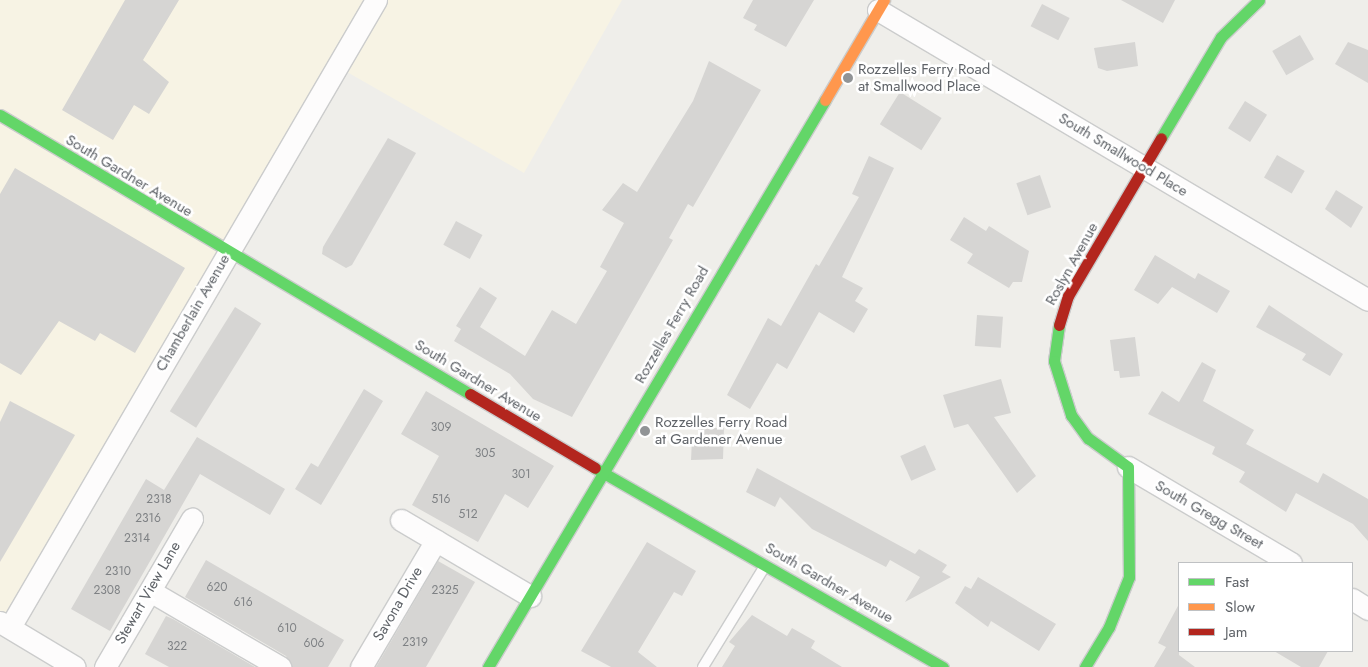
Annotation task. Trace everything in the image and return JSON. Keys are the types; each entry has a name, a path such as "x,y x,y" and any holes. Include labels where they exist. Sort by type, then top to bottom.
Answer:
{"street":[{"name":"Chamberlain Avenue","path":"5,624 228,254 376,0"},
{"name":"Roslyn Avenue","path":"1128,468 1098,448 1071,415 1054,361 1062,308 1221,37 1259,0"},
{"name":"South Smallwood Place","path":"881,5 1144,168 1368,300"},
{"name":"Rozzelles Ferry Road","path":"488,667 881,5"},
{"name":"South Gardner Avenue","path":"0,115 228,254 603,473 766,563 943,667"},
{"name":"South Gregg Street","path":"1128,468 1289,562"},
{"path":"1084,667 1109,627 1129,577 1128,468"},
{"name":"Stewart View Lane","path":"105,667 192,519"},
{"path":"402,520 530,596"},
{"name":"Savona Drive","path":"361,667 436,540"},
{"path":"150,591 280,667"},
{"path":"1353,600 1368,609"},
{"path":"5,624 75,667"}],"lane":[{"path":"702,667 766,563"}],"shaded area":[{"path":"0,0 622,0 524,173 347,72 7,616 0,612"}],"building":[{"path":"125,0 179,0 143,60 169,82 149,114 134,105 113,140 62,110"},
{"path":"753,0 814,0 786,47 754,30 757,25 743,18"},
{"path":"1121,0 1175,0 1163,23"},
{"path":"1042,4 1070,18 1058,40 1031,26"},
{"path":"1300,35 1314,59 1286,75 1272,51"},
{"path":"1135,42 1138,66 1107,71 1098,68 1094,48"},
{"path":"1348,42 1368,50 1368,83 1335,64"},
{"path":"709,61 761,90 693,207 688,204 669,238 673,240 572,417 533,399 510,374 454,341 461,329 456,326 480,287 497,298 480,327 525,356 552,310 576,324 607,271 600,267 624,223 602,210 623,183 637,192 693,101"},
{"path":"900,92 942,118 921,150 880,124"},
{"path":"1245,101 1267,115 1250,142 1228,128"},
{"path":"388,138 416,153 352,265 346,268 322,254 323,247"},
{"path":"1277,155 1305,171 1292,194 1264,178"},
{"path":"869,156 894,168 842,277 863,288 855,301 868,309 854,333 819,312 787,369 777,363 750,409 727,395 768,318 781,326 816,264 819,266 859,197 852,194"},
{"path":"15,168 185,268 135,353 100,333 95,341 59,321 21,375 0,363 0,194"},
{"path":"1040,175 1051,207 1027,215 1016,183"},
{"path":"1336,190 1363,207 1351,228 1325,209"},
{"path":"964,217 986,231 989,226 1029,251 1022,282 1013,282 1009,288 967,263 973,254 950,240"},
{"path":"456,221 482,235 470,259 443,245"},
{"path":"1155,255 1195,279 1198,273 1230,291 1217,313 1172,287 1158,304 1134,290"},
{"path":"1269,305 1343,354 1330,376 1302,360 1306,354 1256,327"},
{"path":"235,307 261,323 196,428 170,411"},
{"path":"977,315 1003,317 1001,348 975,346"},
{"path":"1135,337 1140,376 1120,378 1119,371 1114,371 1110,340"},
{"path":"1202,362 1216,370 1203,401 1254,430 1246,444 1318,483 1323,473 1368,499 1368,541 1353,524 1296,493 1286,512 1239,482 1245,472 1212,454 1215,447 1148,414 1162,391 1179,402"},
{"path":"1001,379 1011,413 994,417 1036,476 1017,493 968,424 954,428 943,395"},
{"path":"364,389 383,401 321,505 295,489 311,463 318,467"},
{"path":"426,391 554,466 528,508 505,494 478,542 412,505 439,456 401,434"},
{"path":"10,401 75,435 0,562 0,422"},
{"path":"698,428 724,428 723,459 691,460 692,439 699,439"},
{"path":"197,437 285,489 270,515 200,474 110,631 71,609 146,479 164,490"},
{"path":"925,445 936,470 911,481 900,456"},
{"path":"757,468 915,554 919,549 947,565 942,572 951,577 905,602 920,577 890,560 886,567 812,529 780,497 775,507 746,492"},
{"path":"647,542 696,571 682,596 674,592 638,652 657,667 611,667 581,651"},
{"path":"206,560 344,640 328,667 292,667 286,656 185,597"},
{"path":"438,561 475,582 426,667 376,667"},
{"path":"978,577 1056,624 1039,651 991,621 988,627 955,603 965,586 971,589"},
{"path":"1178,606 1178,652 1179,655 1195,667 1154,667 1166,647 1158,643"},
{"path":"752,615 787,636 792,628 815,641 811,648 842,667 722,667 735,646 729,642"},
{"path":"166,616 255,667 169,667 145,654"},
{"path":"1276,652 1327,652 1319,667 1301,667"}],"traffic: fast":[{"path":"1161,138 1221,37 1259,0"},
{"path":"488,667 825,100"},
{"path":"0,115 470,394"},
{"path":"1059,325 1054,361 1071,415 1088,438 1128,467 1129,577 1109,627 1085,667"},
{"path":"595,468 943,667"}],"traffic: slow":[{"path":"825,100 884,0"}],"traffic: jam":[{"path":"1059,325 1068,296 1161,138"},
{"path":"470,394 595,468"}],"place":[{"name":"Rozzelles Ferry Road at Smallwood Place","path":"848,78"},
{"name":"Rozzelles Ferry Road at Gardener Avenue","path":"645,431"}]}
